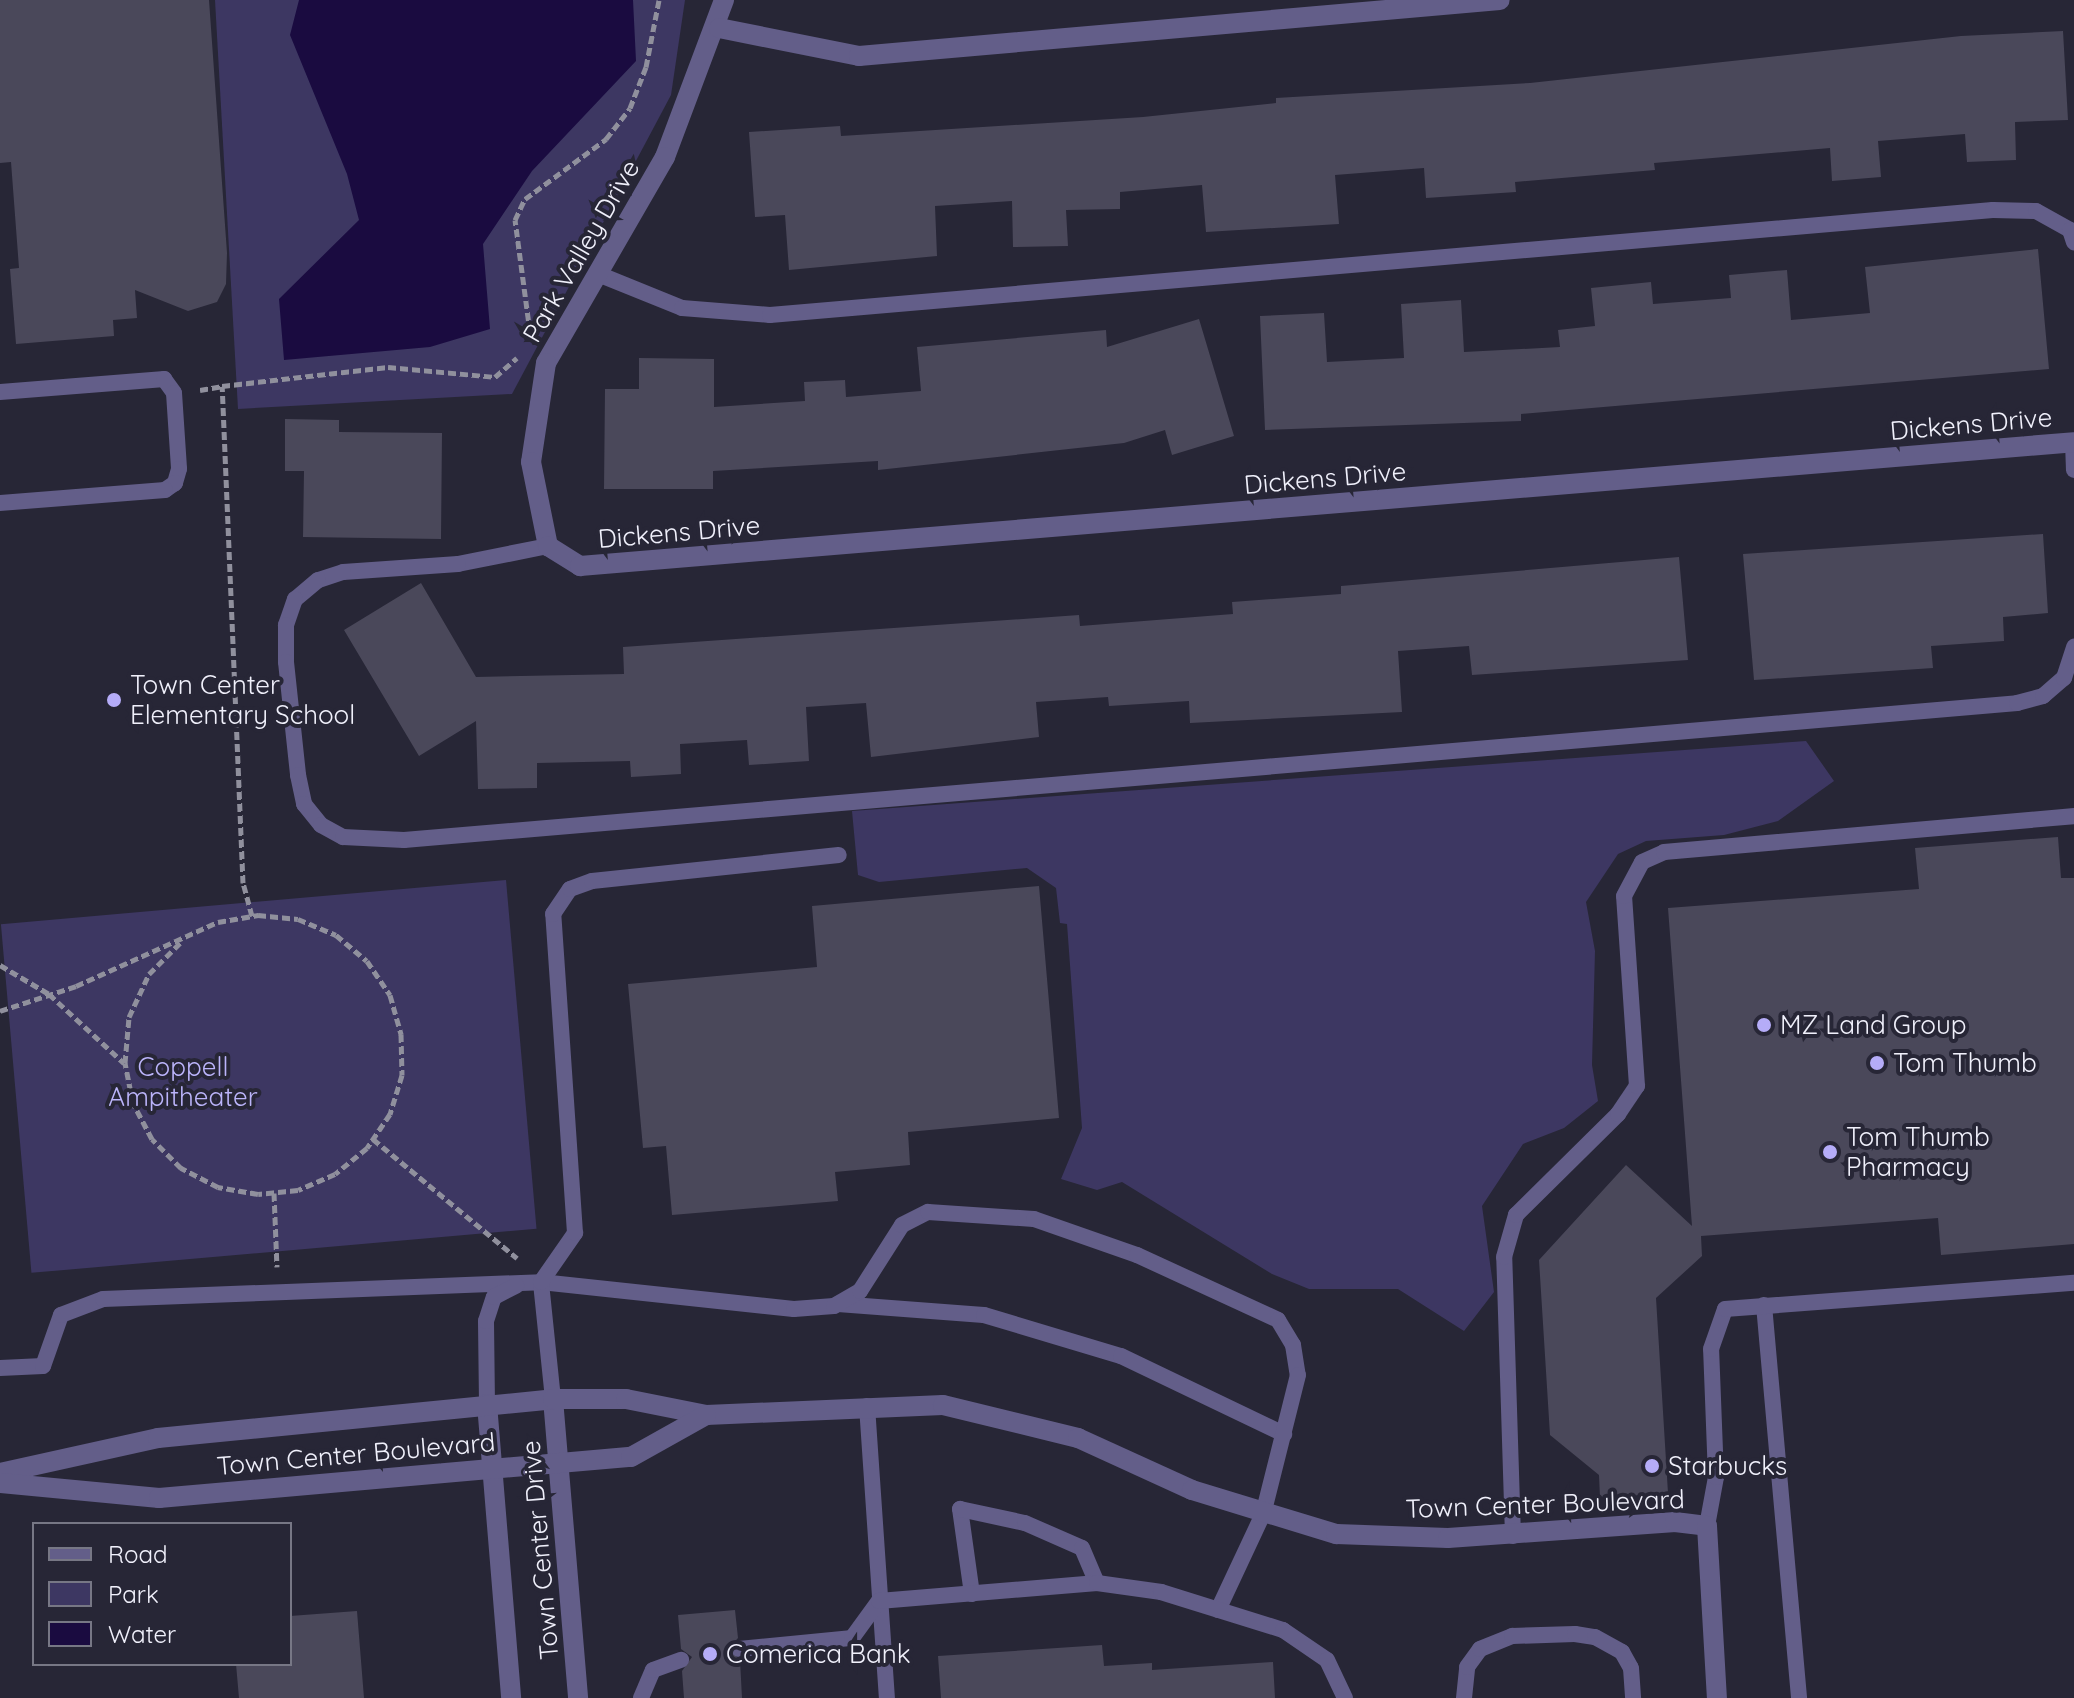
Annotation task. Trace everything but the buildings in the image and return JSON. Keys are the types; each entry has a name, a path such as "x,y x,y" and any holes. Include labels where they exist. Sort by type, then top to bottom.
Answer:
{"street":[{"name":"Park Valley Drive","path":"548,546 531,462 546,363 665,157 719,28 724,0"},
{"path":"719,28 859,56 1500,0"},
{"name":"Dickens Drive","path":"548,546 580,566 2074,442"},
{"name":"Town Center Boulevard","path":"0,1473 158,1438 553,1399 626,1399 706,1415 943,1405 1078,1438 1192,1490 1336,1534 1513,1536 1675,1522 1707,1526 1717,1698"},
{"name":"Town Center Drive","path":"553,1399 578,1698"},
{"name":"Town Center Drive","path":"487,1404 511,1698"},
{"name":"Town Center Boulevard","path":"0,1483 159,1498 631,1457 706,1415"}],"lane":[{"path":"598,274 682,308 770,315 1993,210 2036,211 2070,230 2074,242"},
{"path":"0,392 164,379 174,393 179,469 175,483 165,490 0,503"},
{"path":"2074,442 2074,470"},
{"path":"548,546 458,564 343,572 318,580 295,599 286,625 286,662 298,775 304,804 321,825 343,837 404,840 2017,703 2043,696 2064,678 2074,647"},
{"path":"1513,1536 1504,1257 1516,1215 1618,1114 1637,1086 1624,896 1642,862 1664,852 2074,816"},
{"path":"487,1404 484,1354 494,1297 541,1282 575,1233 553,914 570,889 592,881 839,855"},
{"path":"838,1304 860,1291 902,1225 928,1212 1034,1219 1137,1255 1278,1320 1293,1345 1298,1375 1263,1514 1218,1610"},
{"path":"541,1282 553,1399"},
{"path":"0,1368 43,1366 61,1315 103,1299 541,1282 794,1309 838,1304 999,1320 1121,1356 1284,1434"},
{"path":"1707,1526 1716,1477 1711,1349 1725,1309 2074,1283"},
{"path":"1764,1305 1799,1698"},
{"path":"867,1406 887,1698"},
{"path":"972,1594 960,1509 1025,1523 1082,1548 1097,1583"},
{"path":"739,1649 852,1638 879,1601 1097,1583 1218,1610 1283,1630 1327,1660 1345,1698"},
{"path":"1464,1698 1467,1667 1480,1649 1512,1636 1575,1634 1595,1637 1622,1652 1631,1668 1633,1698"},
{"path":"641,1693 653,1670 681,1660"}],"path":[{"path":"252,916 243,883 222,386 388,367 495,377 511,368 530,335 515,220 525,199 606,139 630,108 646,67 659,0"},
{"path":"0,1011 182,941 218,922 252,916 298,919 336,935 367,961 390,995 401,1034 402,1075 390,1114 373,1139 335,1174 274,1193 218,1187 181,1168 152,1139 133,1103 125,1063 129,1017 149,974 182,941"},
{"path":"0,965 49,994 125,1063"},
{"path":"373,1139 541,1282"},
{"path":"274,1193 280,1292"}],"green space":[{"path":"215,0 685,0 671,95 512,394 238,409"},
{"path":"1806,741 1834,781 1778,821 1724,835 1646,841 1618,854 1586,902 1595,951 1592,1065 1598,1101 1564,1128 1523,1144 1482,1206 1494,1292 1464,1331 1398,1289 1309,1289 1272,1274 1122,1182 1097,1190 1061,1179 1082,1128 1067,924 1060,923 1056,888 1027,868 879,882 858,875 852,811"},
{"name":"Coppell Ampitheater","path":"506,880 537,1229 31,1273 1,924"}],"water":[{"path":"299,0 633,0 636,61 532,171 483,244 490,329 430,347 284,360 279,299 359,220 347,174 290,35"}],"place":[{"name":"Town Center Elementary School","path":"114,700"},
{"name":"MZ Land Group","path":"1764,1025"},
{"name":"Tom Thumb","path":"1877,1063"},
{"name":"Tom Thumb Pharmacy","path":"1830,1152"},
{"name":"Starbucks","path":"1652,1466"},
{"name":"Comerica Bank","path":"710,1654"}]}
